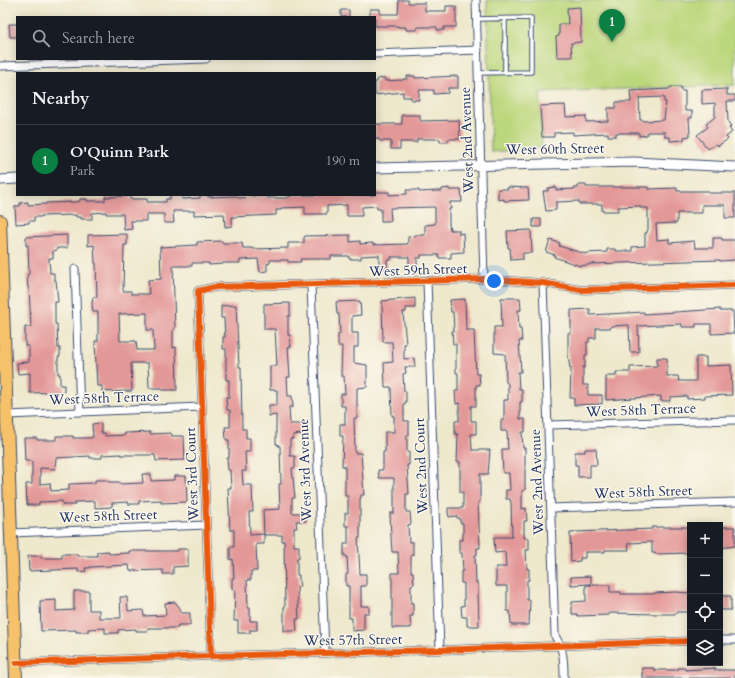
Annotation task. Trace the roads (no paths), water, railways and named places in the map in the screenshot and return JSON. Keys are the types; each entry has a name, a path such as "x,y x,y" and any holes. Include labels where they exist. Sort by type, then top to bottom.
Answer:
{"main road":[{"path":"0,222 6,532 16,678"}],"street":[{"name":"West 2nd Avenue","path":"476,0 484,279"},
{"path":"376,54 478,50"},
{"path":"0,66 177,60"},
{"name":"West 60th Street","path":"376,168 480,164 634,162 735,167"},
{"path":"0,180 16,179"},
{"path":"75,269 80,412"},
{"name":"West 59th Street","path":"198,291 215,287 484,279 543,283 581,290 735,285"},
{"name":"West 2nd Court","path":"427,281 440,650"},
{"name":"West 2nd Avenue","path":"543,283 555,636 561,646 564,658 564,678"},
{"name":"West 3rd Avenue","path":"311,285 325,653"},
{"name":"West 3rd Court","path":"198,291 211,656"},
{"name":"West 58th Terrace","path":"4,412 80,412 202,407"},
{"name":"West 58th Terrace","path":"548,425 735,420"},
{"name":"West 58th Street","path":"551,508 735,502"},
{"name":"West 58th Street","path":"6,532 206,525"},
{"path":"723,640 735,640"},
{"name":"West 57th Street","path":"16,663 687,641"}],"lane":[{"path":"477,19 531,18 531,72 478,73"},
{"path":"505,19 505,73"}],"place":[{"name":"O'Quinn Park","path":"612,42"}]}
